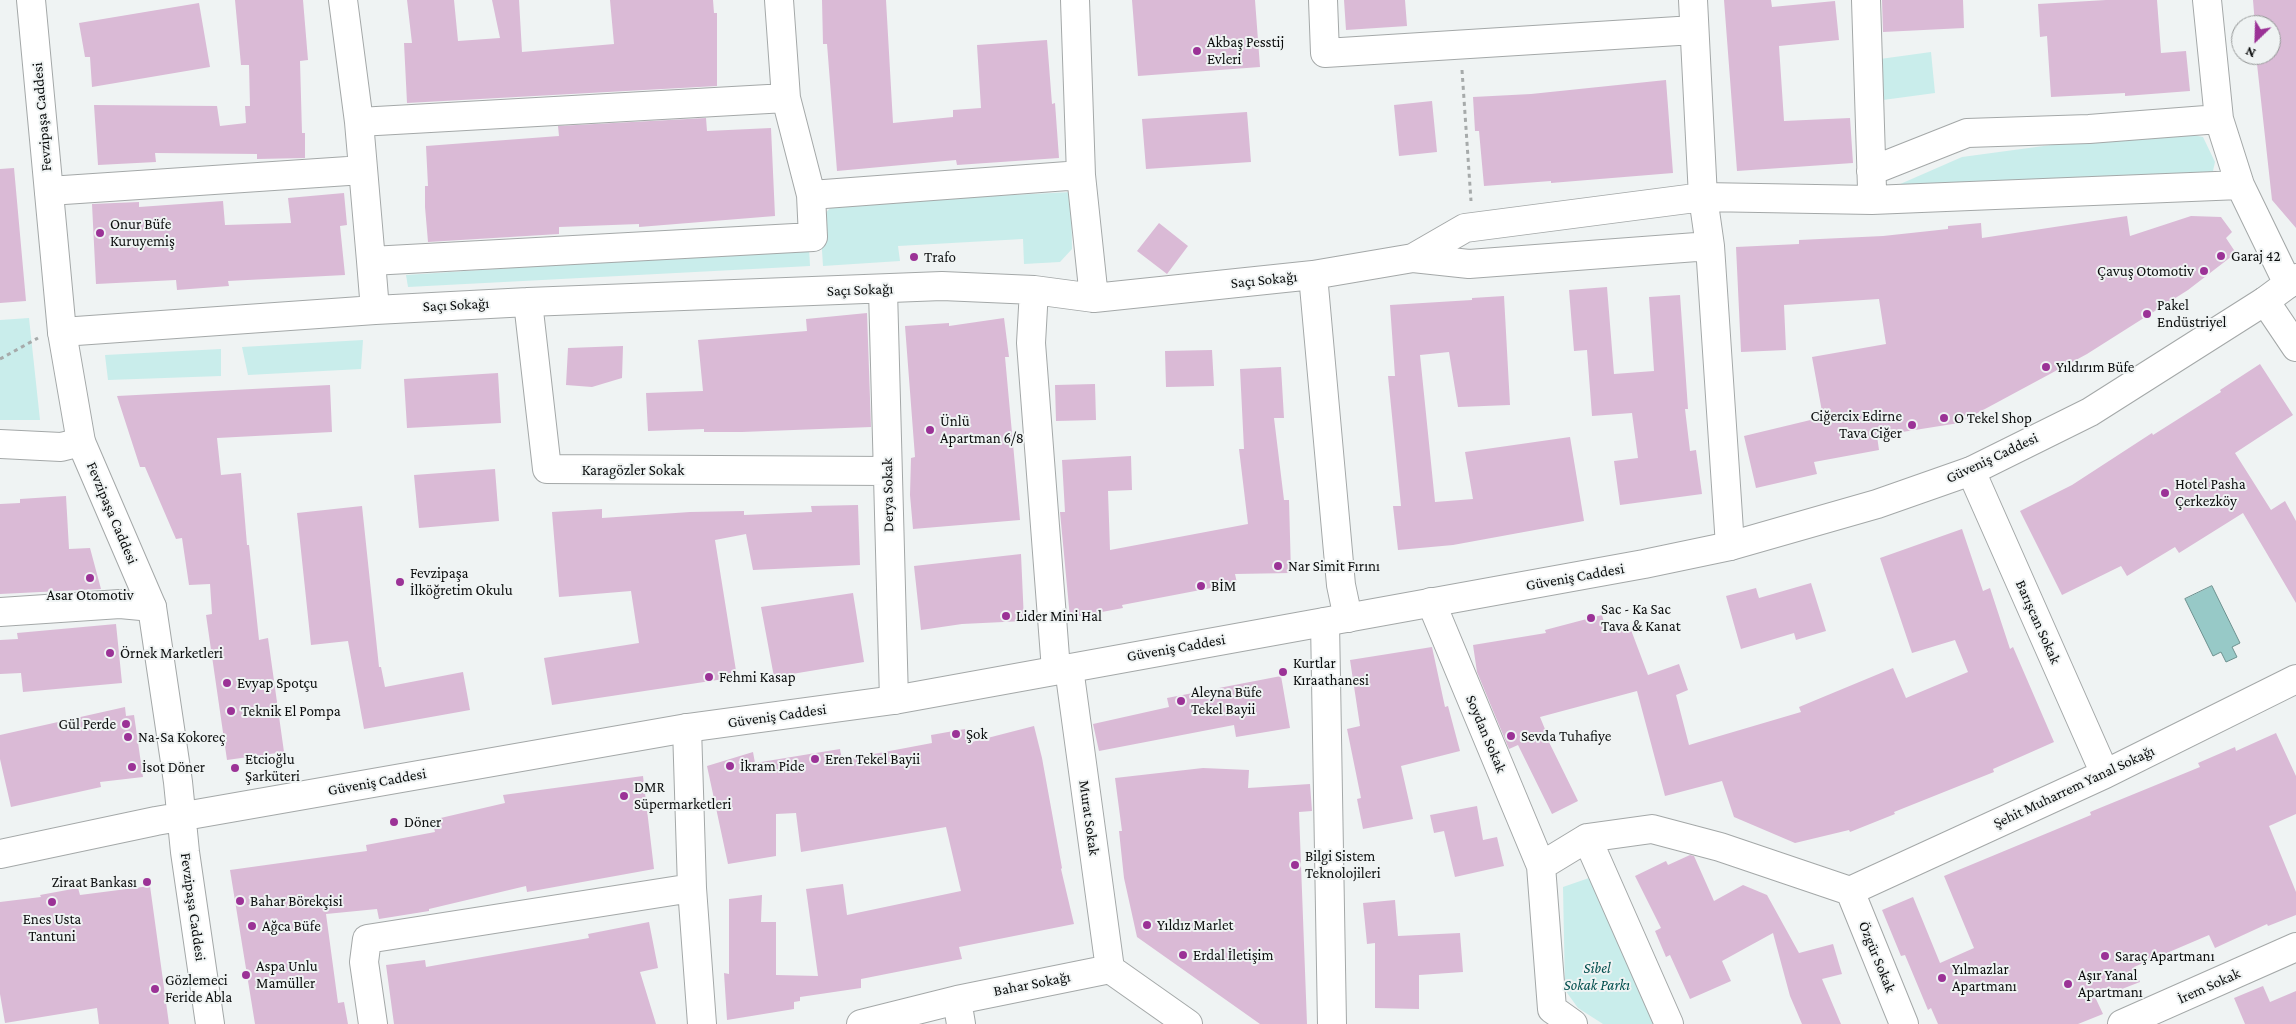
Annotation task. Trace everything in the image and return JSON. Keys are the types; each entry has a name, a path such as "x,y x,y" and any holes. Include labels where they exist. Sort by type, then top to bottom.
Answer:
{"street":[{"name":"Fevzipaşa Caddesi","path":"31,0 49,191 51,334 81,442 152,607 210,1024"},
{"path":"343,0 363,170 375,310"},
{"path":"371,261 814,237 812,195 786,98 779,0"},
{"path":"1075,0 1081,174 1094,298"},
{"path":"1323,0 1325,53 1694,30"},
{"path":"1693,0 1703,197 1710,246 1730,546"},
{"path":"1866,0 1872,200"},
{"path":"2207,0 2219,118 2240,185 2292,281"},
{"path":"358,122 786,98"},
{"path":"1871,171 1967,133 2089,128 2219,118"},
{"path":"49,191 363,170"},
{"path":"812,195 1081,174"},
{"path":"1413,258 1465,228 1703,197 1872,200 2240,185"},
{"path":"1313,275 1413,258 1469,264 1710,246"},
{"name":"Saçı Sokağı","path":"51,334 375,310 528,302 884,290 942,286 1034,290 1094,298 1313,275 1341,585 1337,620 1332,1024"},
{"name":"Güveniş Caddesi","path":"0,854 182,817 687,728 894,700 1644,564 1730,546 1877,504 1971,471 2090,412 2265,301 2292,281"},
{"name":"Derya Sokak","path":"884,290 894,700"},
{"name":"Murat Sokak","path":"1034,290 1031,343 1062,669 1110,969"},
{"path":"2265,301 2296,347"},
{"name":"Karagözler Sokak","path":"528,302 548,469 887,471"},
{"path":"0,444 61,447 81,442"},
{"name":"Barışcan Sokak","path":"1971,471 2105,774"},
{"name":"Soydan Sokak","path":"1431,602 1541,866 1552,1009 1573,1024"},
{"path":"0,612 120,604 152,607"},
{"name":"Şehit Muharrem Yanal Sokağı","path":"1850,891 2105,774 2296,679"},
{"path":"687,728 692,888 702,1024"},
{"path":"1541,866 1587,838 1652,829 1720,847 1850,891"},
{"path":"1587,838 1669,1024"},
{"path":"373,1024 364,962 367,939 692,888"},
{"name":"Özgür Sokak","path":"1850,891 1904,1024"},
{"name":"İrem Sokak","path":"2122,1024 2296,947"},
{"path":"1110,969 1188,1024"},
{"name":"Bahar Sokağı","path":"861,1024 959,1012 1110,969"}],"path":[{"path":"1460,45 1472,227"},
{"path":"0,359 51,334"}],"green space":[{"path":"1931,52 1935,93 1883,100 1880,59"},
{"path":"2181,133 2203,137 2215,162 2213,171 2185,178 1898,185 1962,157 2051,145"},
{"path":"1071,192 1072,249 1060,262 1024,264 1023,239 898,246 900,261 823,266 820,219 834,204"},
{"path":"809,248 810,266 408,287 406,275"},
{"path":"29,318 40,420 0,420 0,320"},
{"path":"363,340 361,369 248,375 242,347"},
{"path":"221,349 221,376 108,380 105,355"},
{"name":"Sibel Sokak Parkı","path":"1589,878 1655,1024 1603,1024 1578,1008 1565,990 1563,887"}],"shaded area":[{"path":"2212,586 2240,643 2232,647 2237,657 2226,662 2221,652 2213,656 2185,599"}],"building":[{"path":"235,0 303,0 308,60 300,61 302,133 305,133 305,158 257,159 257,154 155,153 156,162 98,165 94,105 217,106 220,126 246,123 245,106 250,106 249,65 241,65"},
{"path":"407,0 454,0 458,41 500,38 492,0 519,0 522,52 614,44 610,0 713,0 714,13 717,13 717,86 407,103 404,43 412,43"},
{"path":"822,0 886,0 893,123 953,117 953,110 981,108 977,45 1047,40 1052,104 1055,103 1059,158 957,165 956,160 837,171 827,44 823,44"},
{"path":"1132,0 1255,0 1260,67 1138,76"},
{"path":"1344,0 1405,0 1407,26 1346,30"},
{"path":"1724,0 1771,0 1772,7 1835,1 1839,40 1779,46 1784,121 1850,118 1853,163 1737,171"},
{"path":"1882,0 1963,0 1964,28 1883,32"},
{"path":"2106,0 2157,0 2161,53 2186,51 2190,91 2125,96 2125,93 2051,97 2047,36 2040,37 2038,4"},
{"path":"2253,0 2296,0 2296,228 2272,200 2257,65 2281,65 2281,15 2254,15"},
{"path":"199,3 210,67 92,87 90,57 85,57 79,23"},
{"path":"1666,80 1673,173 1551,183 1551,181 1484,186 1479,131 1475,131 1473,97 1531,94"},
{"path":"1432,101 1437,152 1399,156 1394,105"},
{"path":"1247,112 1251,162 1146,169 1142,119"},
{"path":"706,118 707,131 771,128 775,216 639,227 639,224 559,227 559,234 428,242 425,207 425,186 428,186 426,146 559,136 558,126"},
{"path":"14,168 26,301 0,303 0,169"},
{"path":"344,193 347,225 340,226 345,275 228,281 229,286 177,290 176,280 96,284 92,204 139,202 139,207 223,201 225,225 291,223 288,198"},
{"path":"2127,216 2130,236 2191,216 2221,217 2232,232 2226,238 2236,253 2188,290 2087,354 1959,423 1877,436 1879,450 1814,462 1817,474 1756,488 1744,436 1823,417 1812,357 1886,344 1879,299 1784,305 1786,350 1741,352 1736,247 1799,244 1799,240 1883,236 1948,229 1948,226 1981,223 1982,238"},
{"path":"1159,223 1188,246 1167,274 1137,251"},
{"path":"1607,287 1614,374 1654,371 1649,297 1680,295 1688,409 1685,409 1690,451 1696,450 1702,494 1620,505 1614,461 1638,458 1632,413 1592,416 1587,350 1574,351 1569,290"},
{"path":"1504,296 1510,405 1458,407 1449,352 1420,355 1435,502 1473,499 1465,452 1570,437 1584,521 1453,545 1398,550 1393,506 1401,506 1388,376 1395,376 1390,305"},
{"path":"867,313 871,427 742,432 704,432 704,429 648,431 646,393 703,391 698,340 807,331 806,319"},
{"path":"1004,318 1009,357 1005,357 1020,520 913,529 910,495 911,458 915,457 905,326 949,323 949,326"},
{"path":"623,346 622,378 592,387 566,385 568,348"},
{"path":"1212,350 1214,386 1166,387 1165,351"},
{"path":"2260,364 2293,415 2235,453 2271,510 2285,501 2296,521 2296,603 2243,513 2179,553 2175,547 2127,576 2121,566 2062,595 2020,511 2072,485 2152,433 2153,435 2221,392 2220,390"},
{"path":"1281,367 1284,418 1274,418 1284,500 1289,500 1291,573 1235,574 1237,583 1122,605 1123,608 1070,618 1060,512 1065,512 1062,460 1131,456 1132,490 1108,491 1110,550 1248,524 1239,449 1244,449 1240,369"},
{"path":"498,373 501,423 407,428 404,379"},
{"path":"1095,384 1096,420 1056,421 1055,385"},
{"path":"330,385 332,432 217,438 221,475 241,473 247,545 249,545 259,640 268,638 284,752 227,760 206,615 212,614 210,584 189,585 182,538 176,539 145,467 140,467 117,396"},
{"path":"495,469 499,521 419,528 414,475"},
{"path":"66,496 69,549 90,548 101,589 0,594 0,504 20,503 20,499"},
{"path":"858,505 860,565 753,570 746,534 715,540 737,677 552,705 544,658 639,643 631,591 559,597 552,512 602,509 602,518 690,512 744,511 744,515 812,512 811,506"},
{"path":"362,506 379,667 381,667 385,687 463,672 470,710 364,729 348,641 311,645 297,513"},
{"path":"1962,529 1983,591 1990,588 2010,649 2013,647 2054,742 1993,769 1994,772 1894,812 1895,814 1850,832 1849,830 1795,843 1734,817 1722,781 1665,796 1637,691 1540,717 1547,734 1545,734 1578,801 1552,814 1518,745 1509,749 1477,672 1473,645 1546,633 1545,630 1602,615 1606,629 1628,622 1648,675 1679,664 1688,690 1676,695 1689,745 1801,712 1799,707 1893,668 1906,698 1968,672 1955,640 1912,653 1880,558"},
{"path":"1021,554 1024,621 962,624 921,630 914,566"},
{"path":"1811,583 1826,631 1796,640 1794,633 1741,649 1726,596 1756,588 1759,598"},
{"path":"853,593 864,662 774,677 761,607"},
{"path":"116,624 122,683 23,692 21,673 0,674 0,640 18,639 17,633"},
{"path":"1432,647 1445,707 1448,706 1460,751 1401,766 1413,819 1363,829 1357,799 1361,798 1347,729 1360,726 1350,660"},
{"path":"1281,676 1290,728 1236,737 1234,725 1099,751 1093,724 1169,707 1167,698"},
{"path":"125,707 126,716 134,715 143,777 100,782 101,787 11,807 0,759 0,735"},
{"path":"1034,726 1042,758 1061,869 1074,924 959,947 962,959 861,979 861,988 800,997 800,1001 794,1002 794,1009 727,1020 724,973 729,974 729,899 762,895 761,922 776,922 776,975 818,976 806,889 843,884 847,915 961,891 946,827 801,852 796,813 776,814 776,856 728,864 707,766 753,752 755,763 840,749 842,760 932,743 931,735 965,729 968,743"},
{"path":"2276,733 2296,776 2296,814 2269,826 2296,892 2296,915 2268,926 2267,924 2215,948 2209,935 2134,967 2140,982 2096,999 2103,1014 2078,1024 1938,1024 1931,1008 1928,1010 1905,955 1901,956 1882,910 1913,897 1940,963 1974,948 1944,876 2091,815 2090,812 2200,767 2198,763 2235,747 2236,751"},
{"path":"1203,768 1249,770 1248,788 1310,784 1312,811 1299,812 1307,1024 1260,1024 1137,937 1124,878 1119,831 1122,831 1115,778"},
{"path":"643,776 654,869 527,892 526,886 429,909 429,911 379,919 377,909 326,914 338,1003 344,1002 348,1024 255,1024 230,870 367,851 366,845 435,832 432,820 505,803 503,795"},
{"path":"1477,806 1483,840 1497,837 1504,866 1455,877 1444,831 1434,833 1430,815"},
{"path":"1690,855 1694,856 1714,901 1743,885 1767,895 1799,953 1833,944 1842,974 1822,979 1841,1024 1802,1024 1790,996 1773,933 1722,961 1731,981 1690,999 1670,955 1666,957 1655,931 1661,928 1635,876 1666,861 1668,865"},
{"path":"150,886 169,1024 99,1024 97,1008 5,1023 0,994 0,902 41,897 40,895 78,888 80,895"},
{"path":"1395,900 1398,936 1460,933 1463,972 1419,975 1419,1009 1375,1008 1375,943 1367,944 1363,903"},
{"path":"649,922 658,968 640,972 656,1024 394,1024 386,965 425,960 426,967 589,938 588,934"},
{"path":"2263,986 2270,1002 2296,991 2296,1024 2245,1024 2234,998"}],"place":[{"name":"Akbaş Pesstij Evleri","path":"1197,51"},
{"name":"Onur Büfe Kuruyemiş","path":"100,233"},
{"name":"Garaj 42","path":"2221,256"},
{"name":"Trafo","path":"914,257"},
{"name":"Çavuş Otomotiv","path":"2204,271"},
{"name":"Pakel Endüstriyel","path":"2147,314"},
{"name":"Yıldırım Büfe","path":"2046,367"},
{"name":"O Tekel Shop","path":"1944,418"},
{"name":"Ciğercix Edirne Tava Ciğer","path":"1912,425"},
{"name":"Ünlü Apartman 6/8","path":"930,430"},
{"name":"Hotel Pasha Çerkezköy","path":"2165,493"},
{"name":"Nar Simit Fırını","path":"1278,566"},
{"name":"Asar Otomotiv","path":"90,578"},
{"name":"Fevzipaşa İlköğretim Okulu","path":"400,582"},
{"name":"BİM","path":"1201,586"},
{"name":"Lider Mini Hal","path":"1006,616"},
{"name":"Sac - Ka Sac Tava & Kanat","path":"1591,618"},
{"name":"Örnek Marketleri","path":"110,653"},
{"name":"Kurtlar Kıraathanesi","path":"1283,672"},
{"name":"Fehmi Kasap","path":"709,677"},
{"name":"Evyap Spotçu","path":"227,683"},
{"name":"Aleyna Büfe Tekel Bayii","path":"1181,701"},
{"name":"Teknik El Pompa","path":"231,711"},
{"name":"Gül Perde","path":"126,724"},
{"name":"Şok","path":"956,734"},
{"name":"Sevda Tuhafiye","path":"1511,736"},
{"name":"Na-Sa Kokoreç","path":"128,737"},
{"name":"Eren Tekel Bayii","path":"815,759"},
{"name":"İkram Pide","path":"730,766"},
{"name":"İsot Döner","path":"132,767"},
{"name":"Etcioğlu Şarküteri","path":"235,768"},
{"name":"DMR Süpermarketleri","path":"624,796"},
{"name":"Döner","path":"394,822"},
{"name":"Bilgi Sistem Teknolojileri","path":"1295,865"},
{"name":"Ziraat Bankası","path":"147,882"},
{"name":"Bahar Börekçisi","path":"240,901"},
{"name":"Enes Usta Tantuni","path":"52,902"},
{"name":"Yıldız Marlet","path":"1147,925"},
{"name":"Ağca Büfe","path":"252,926"},
{"name":"Erdal İletişim","path":"1183,955"},
{"name":"Saraç Apartmanı","path":"2105,956"},
{"name":"Aspa Unlu Mamüller","path":"246,975"},
{"name":"Yılmazlar Apartmanı","path":"1942,978"},
{"name":"Aşır Yanal Apartmanı","path":"2068,984"},
{"name":"Gözlemeci Feride Abla","path":"155,989"}]}
